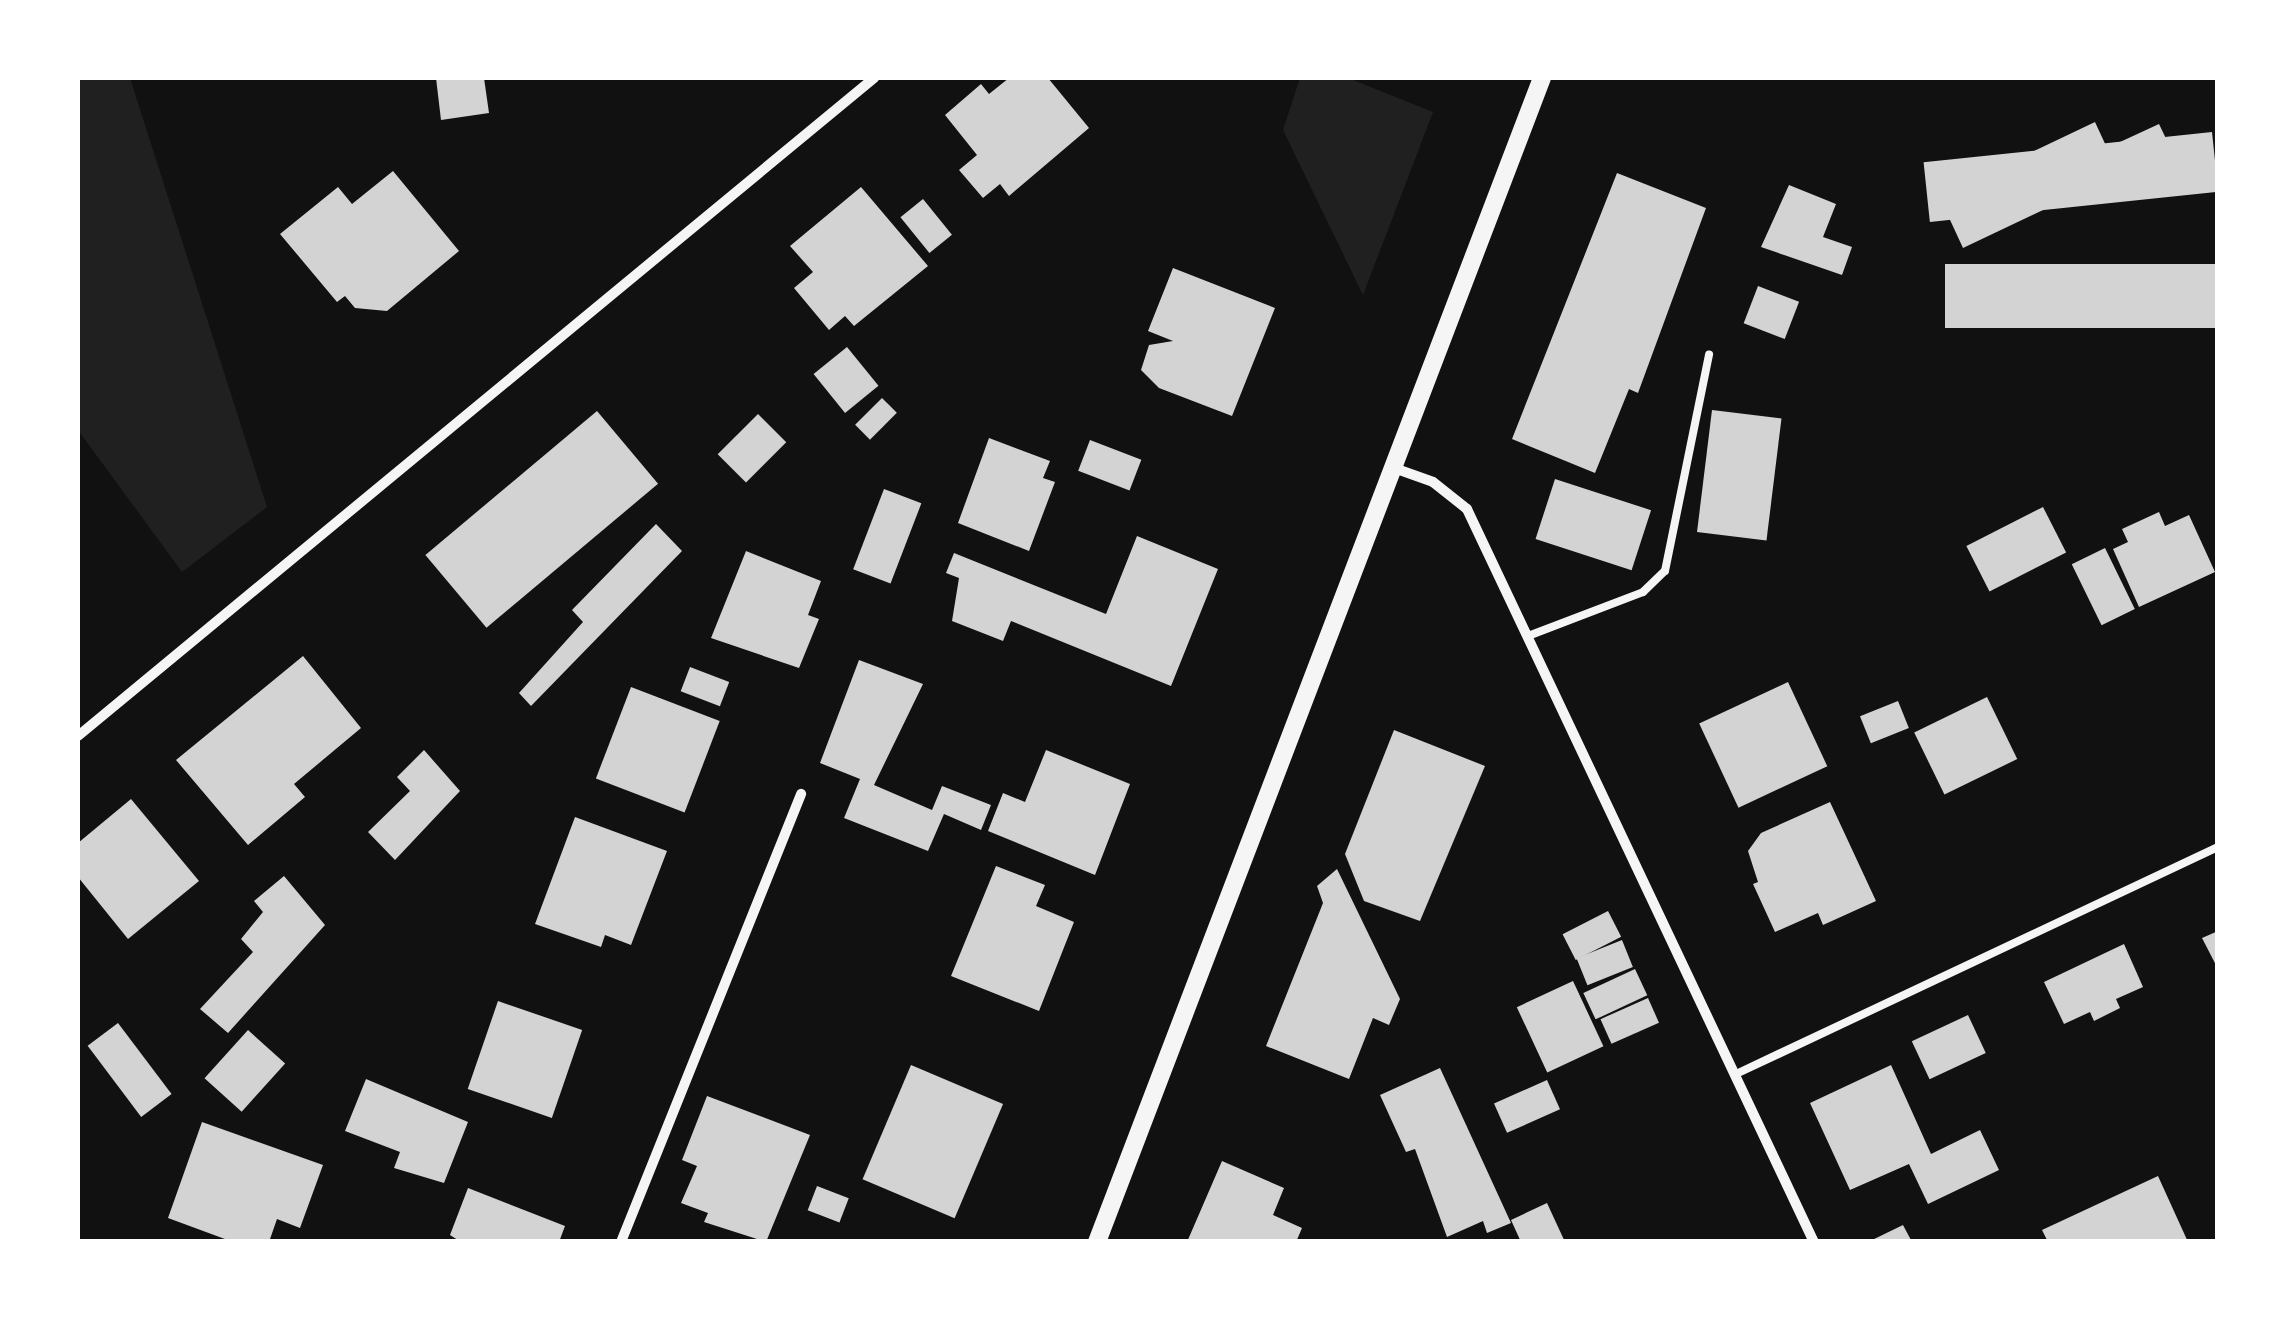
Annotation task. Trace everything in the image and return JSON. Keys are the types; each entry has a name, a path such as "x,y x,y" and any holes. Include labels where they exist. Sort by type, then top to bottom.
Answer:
{"street":[{"path":"78,736 874,78"},
{"path":"1097,1242 1542,78"},
{"path":"1394,468 1433,482 1468,508 1814,1242"},
{"path":"621,1242 801,794"}],"lane":[{"path":"1528,636 1644,592 1665,572 1710,354"},
{"path":"1736,1074 2218,848"}],"shaded area":[{"path":"78,78 130,78 267,507 182,572 78,430"},
{"path":"1300,78 1348,78 1433,112 1363,295 1283,130"}],"building":[{"path":"436,78 484,78 489,113 441,120"},
{"path":"1009,78 1048,78 1089,128 1009,196 1000,184 983,198 959,170 977,155 945,115 981,84 989,94"},
{"path":"2095,122 2107,148 2159,124 2171,149 1963,248 1939,196"},
{"path":"2212,132 2218,192 1930,222 1924,162"},
{"path":"393,171 459,251 387,311 355,308 345,296 337,302 280,234 338,187 352,204"},
{"path":"1617,173 1706,208 1638,393 1629,389 1595,473 1512,439"},
{"path":"1789,185 1836,204 1823,237 1852,247 1842,275 1761,247"},
{"path":"861,187 928,266 854,326 845,316 829,330 794,288 813,272 790,246"},
{"path":"923,199 952,235 929,253 900,217"},
{"path":"1945,264 2218,264 2218,328 1945,328"},
{"path":"1173,268 1275,308 1232,416 1159,388 1141,370 1149,345 1173,341 1148,331"},
{"path":"1758,286 1799,302 1785,339 1744,323"},
{"path":"847,347 878,386 845,413 814,374"},
{"path":"882,398 897,413 870,440 855,425"},
{"path":"1712,410 1781,419 1766,541 1697,532"},
{"path":"597,411 658,484 486,628 425,555"},
{"path":"758,414 786,442 746,483 718,454"},
{"path":"989,438 1050,461 1043,478 1055,482 1029,551 958,523"},
{"path":"1090,440 1141,460 1130,491 1078,471"},
{"path":"1555,479 1651,510 1632,570 1536,539"},
{"path":"884,489 921,503 891,584 853,569"},
{"path":"2043,507 2066,552 1990,591 1966,546"},
{"path":"2159,512 2165,526 2189,515 2215,572 2139,607 2113,549 2128,542 2122,529"},
{"path":"656,524 682,551 531,706 519,693 583,622 572,610"},
{"path":"1137,536 1218,569 1171,686 1011,621 1003,641 952,621 959,578 946,573 954,553 1106,614"},
{"path":"2105,548 2135,609 2102,625 2072,564"},
{"path":"746,551 821,581 808,615 819,619 799,668 711,638"},
{"path":"303,656 361,728 294,784 305,797 248,845 176,760"},
{"path":"859,660 923,684 874,785 932,810 942,786 991,805 981,830 944,814 928,851 844,818 860,779 820,763"},
{"path":"690,667 729,682 720,706 681,691"},
{"path":"1788,682 1827,766 1738,808 1699,723"},
{"path":"631,687 720,721 685,813 596,778"},
{"path":"1987,697 2017,759 1944,795 1914,733"},
{"path":"1898,701 1909,728 1871,743 1860,716"},
{"path":"1394,730 1485,766 1420,921 1364,901 1345,854"},
{"path":"424,750 460,791 395,860 368,832 410,791 397,777"},
{"path":"1046,750 1130,784 1095,875 988,831 1003,793 1025,802"},
{"path":"131,799 199,881 128,939 78,877 78,843"},
{"path":"1830,802 1876,901 1823,925 1818,913 1775,932 1753,884 1758,882 1748,851 1761,833"},
{"path":"575,817 667,851 631,945 605,935 601,947 535,924"},
{"path":"996,866 1045,885 1036,906 1074,922 1039,1011 951,976"},
{"path":"1337,869 1400,999 1389,1025 1373,1018 1349,1079 1266,1046 1323,903 1317,886"},
{"path":"284,876 325,925 228,1033 200,1009 253,952 241,939 263,912 254,901"},
{"path":"1608,911 1621,937 1576,960 1563,934"},
{"path":"2218,931 2218,969 2202,938"},
{"path":"1622,940 1633,967 1587,985 1577,958"},
{"path":"2124,944 2143,987 2116,999 2120,1008 2094,1021 2090,1012 2064,1024 2044,982"},
{"path":"1635,969 1647,995 1596,1019 1583,993"},
{"path":"1573,981 1603,1046 1547,1072 1517,1007"},
{"path":"1648,998 1659,1023 1611,1044 1600,1019"},
{"path":"498,1001 582,1030 552,1118 468,1089"},
{"path":"1968,1015 1986,1053 1930,1079 1912,1041"},
{"path":"118,1023 172,1094 141,1117 88,1046"},
{"path":"248,1030 285,1063 242,1112 205,1078"},
{"path":"911,1065 1003,1104 955,1218 863,1179"},
{"path":"1891,1065 1931,1154 1980,1130 1999,1170 1928,1204 1909,1164 1850,1190 1810,1103"},
{"path":"1440,1068 1511,1223 1487,1233 1483,1221 1447,1237 1415,1149 1406,1152 1380,1095"},
{"path":"366,1079 468,1122 444,1183 394,1168 400,1152 345,1131"},
{"path":"1547,1080 1560,1109 1507,1133 1494,1104"},
{"path":"707,1096 810,1135 766,1242 704,1222 708,1213 681,1203 697,1166 682,1160"},
{"path":"202,1122 323,1165 300,1228 277,1219 269,1242 233,1242 168,1218"},
{"path":"1222,1161 1284,1188 1273,1215 1302,1228 1296,1242 1187,1242"},
{"path":"2158,1176 2188,1242 2048,1242 2042,1230"},
{"path":"817,1186 849,1198 839,1222 808,1210"},
{"path":"468,1188 565,1226 559,1242 461,1242 450,1235"},
{"path":"1547,1203 1565,1242 1521,1242 1511,1220"},
{"path":"1903,1225 1912,1242 1868,1242"}]}
